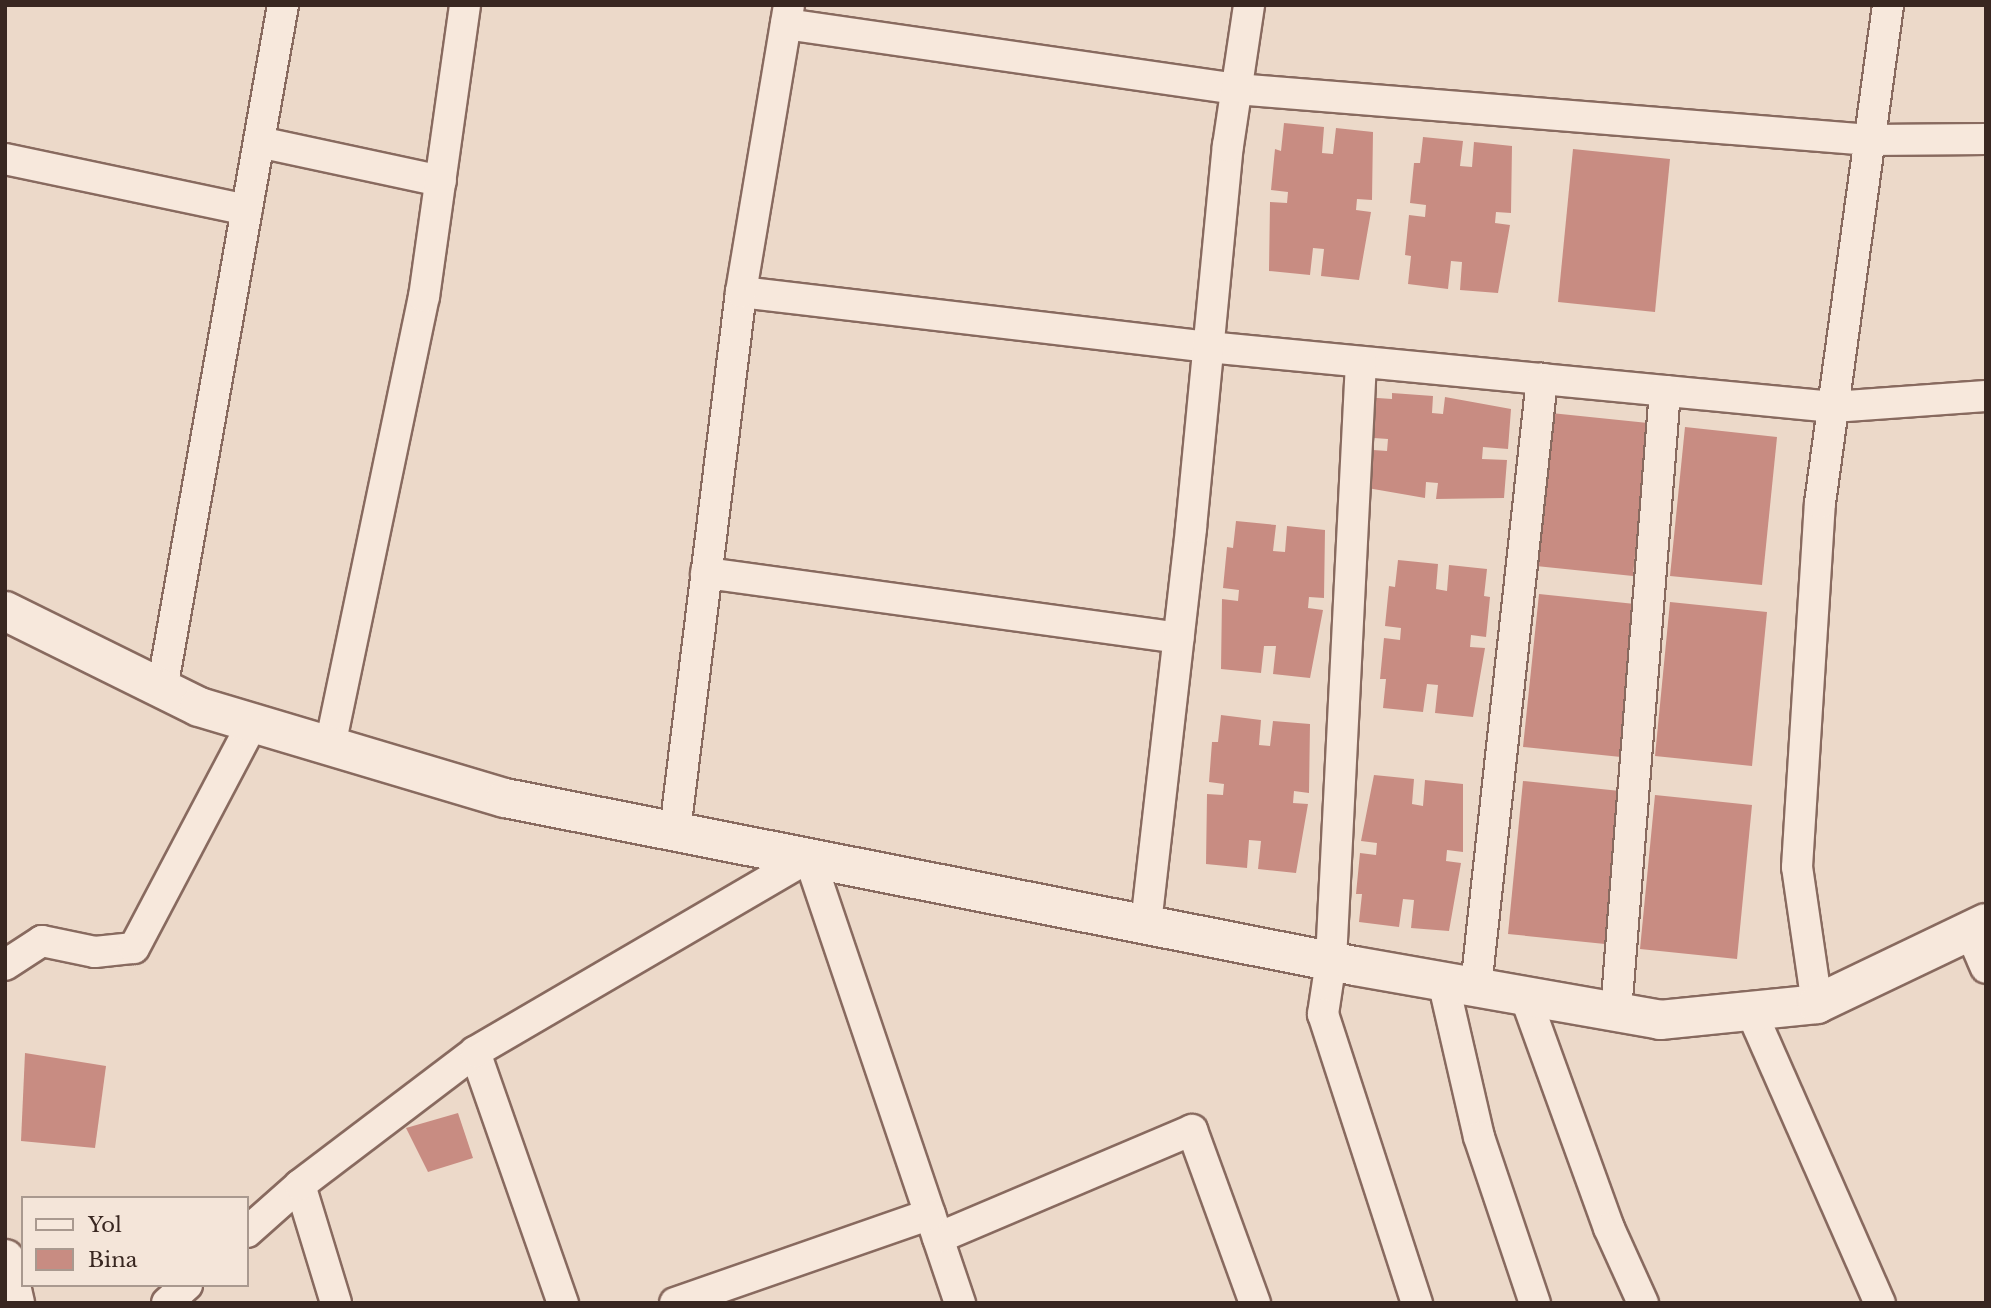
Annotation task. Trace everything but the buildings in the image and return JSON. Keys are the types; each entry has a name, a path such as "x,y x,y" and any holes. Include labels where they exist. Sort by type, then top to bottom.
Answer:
{"street":[{"path":"162,689 283,5"},
{"path":"330,746 424,297 466,5"},
{"path":"1146,924 1179,638 1236,89 1248,5"},
{"path":"1817,1004 1797,867 1820,503 1888,5"},
{"path":"675,831 741,292 787,15 1236,89 1870,140 1986,139"},
{"path":"259,142 441,181"},
{"path":"5,159 247,210"},
{"path":"741,292 1208,347 1833,407 1986,396"},
{"path":"1361,362 1331,961 1323,1014 1417,1303"},
{"path":"1535,1303 1479,1137 1460,984 1542,379"},
{"path":"1616,1012 1665,391"},
{"path":"706,573 1179,638"},
{"path":"5,611 199,707 505,798 1331,961 1525,996 1660,1020 1817,1004 1978,927 1986,968"},
{"path":"5,965 41,941 95,952 134,948 253,723"},
{"path":"248,1231 300,1185 475,1052 809,857"},
{"path":"809,857 960,1303"},
{"path":"1525,996 1609,1228 1643,1303"},
{"path":"1751,1011 1880,1303"},
{"path":"475,1052 563,1303"},
{"path":"674,1303 934,1226 1192,1130 1255,1303"},
{"path":"300,1185 336,1303"},
{"path":"5,1259 15,1303"},
{"path":"167,1303 185,1287"}]}
